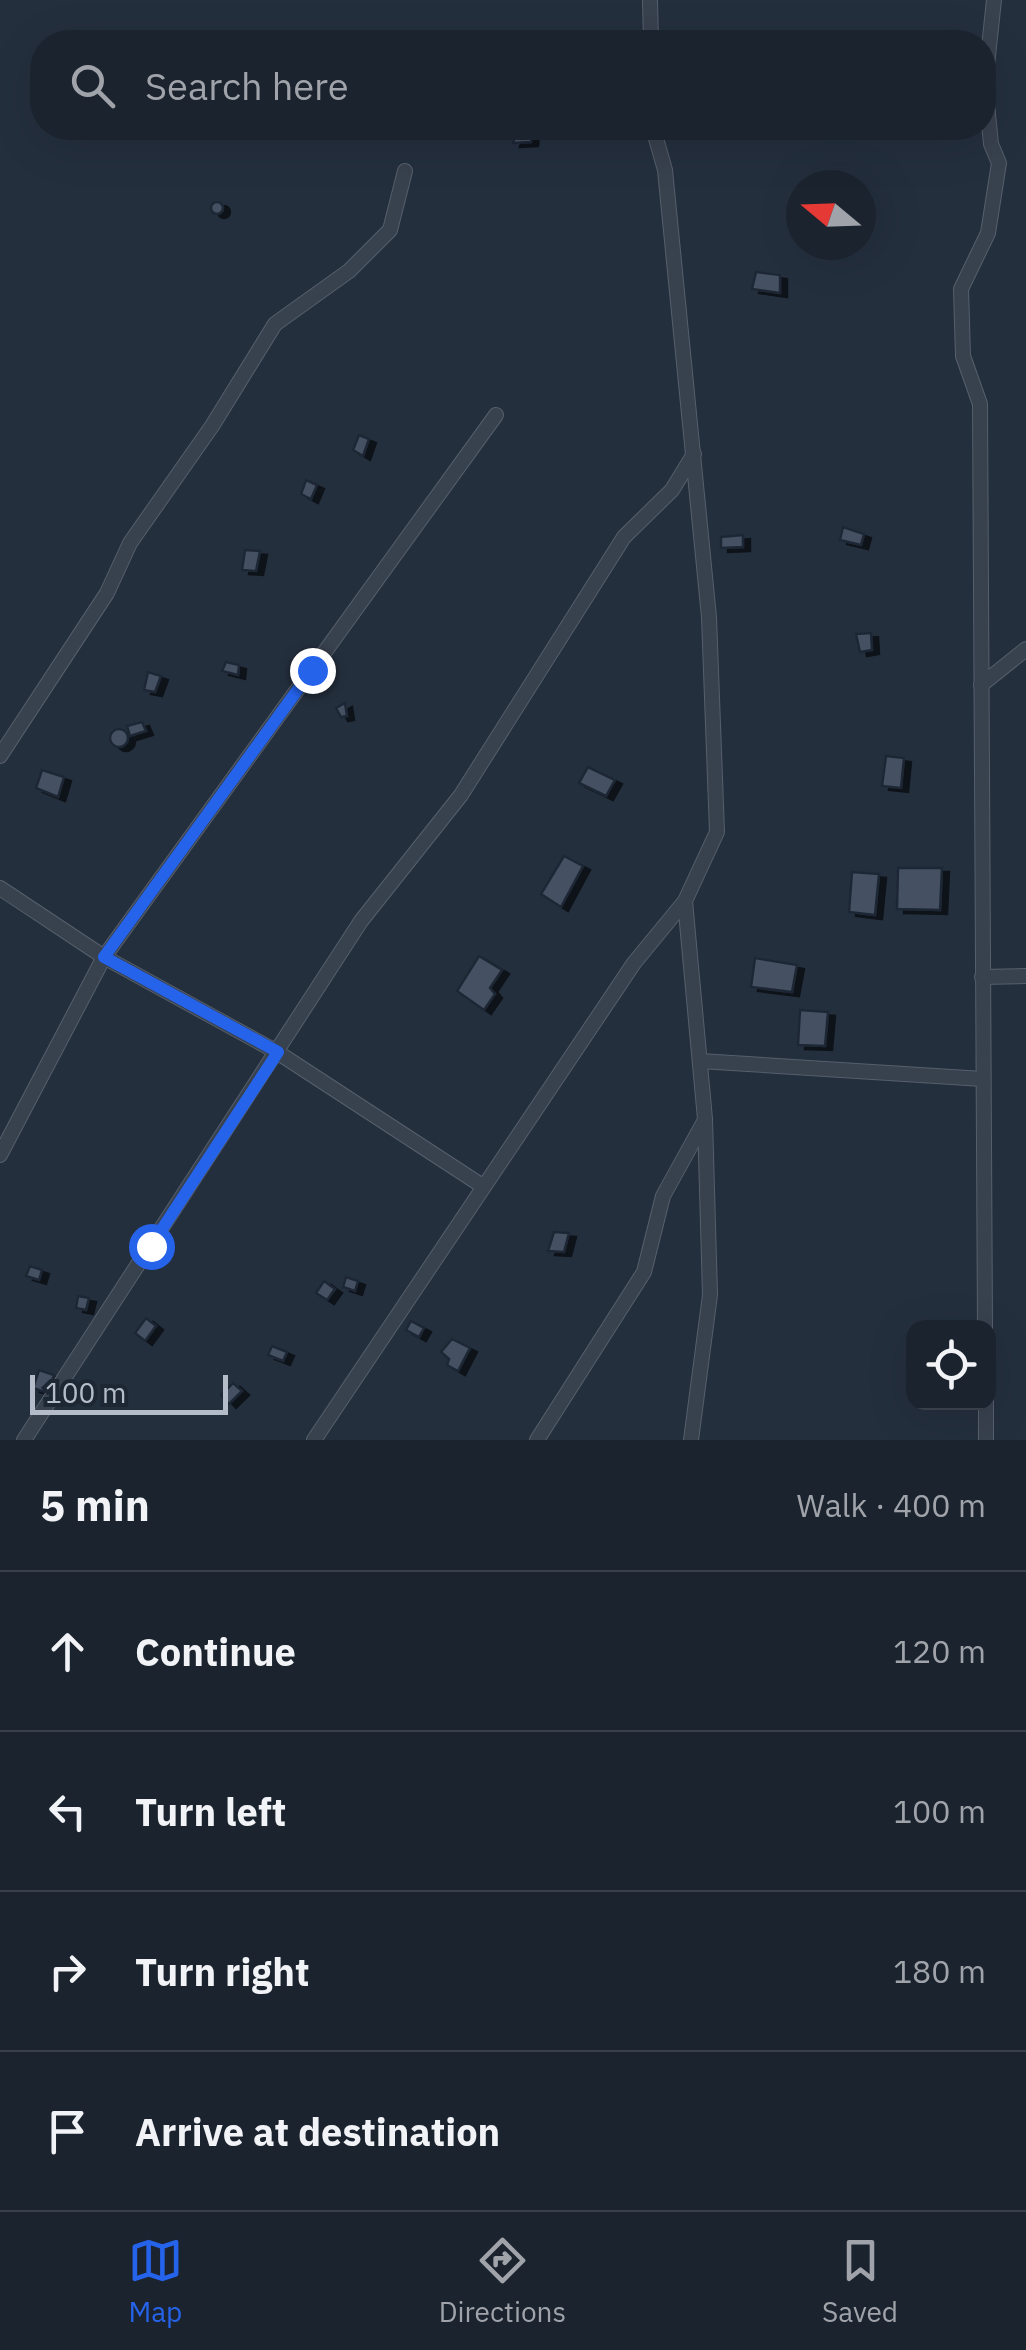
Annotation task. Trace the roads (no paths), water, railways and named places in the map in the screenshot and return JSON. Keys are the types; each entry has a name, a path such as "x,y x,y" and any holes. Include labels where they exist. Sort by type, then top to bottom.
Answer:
{"street":[{"path":"650,0 651,30"},
{"path":"991,30 994,0"},
{"path":"314,1440 481,1185 634,963 685,902 716,832 709,617 665,170 656,140"},
{"path":"985,1320 980,404 963,356 961,289 988,233 999,163 991,140"},
{"path":"0,756 107,593 130,543 212,426 275,324 349,271 390,230 405,172"},
{"path":"0,1154 104,957 496,415"},
{"path":"24,1440 362,921 460,794 624,537 672,490 694,454"},
{"path":"980,685 1026,649"},
{"path":"0,888 104,957 278,1052 481,1185"},
{"path":"685,902 705,1118 710,1295 691,1440"},
{"path":"982,976 1026,976"},
{"path":"700,1060 983,1079"},
{"path":"537,1440 644,1272 663,1196 705,1118"},
{"path":"986,1410 986,1440"}]}
